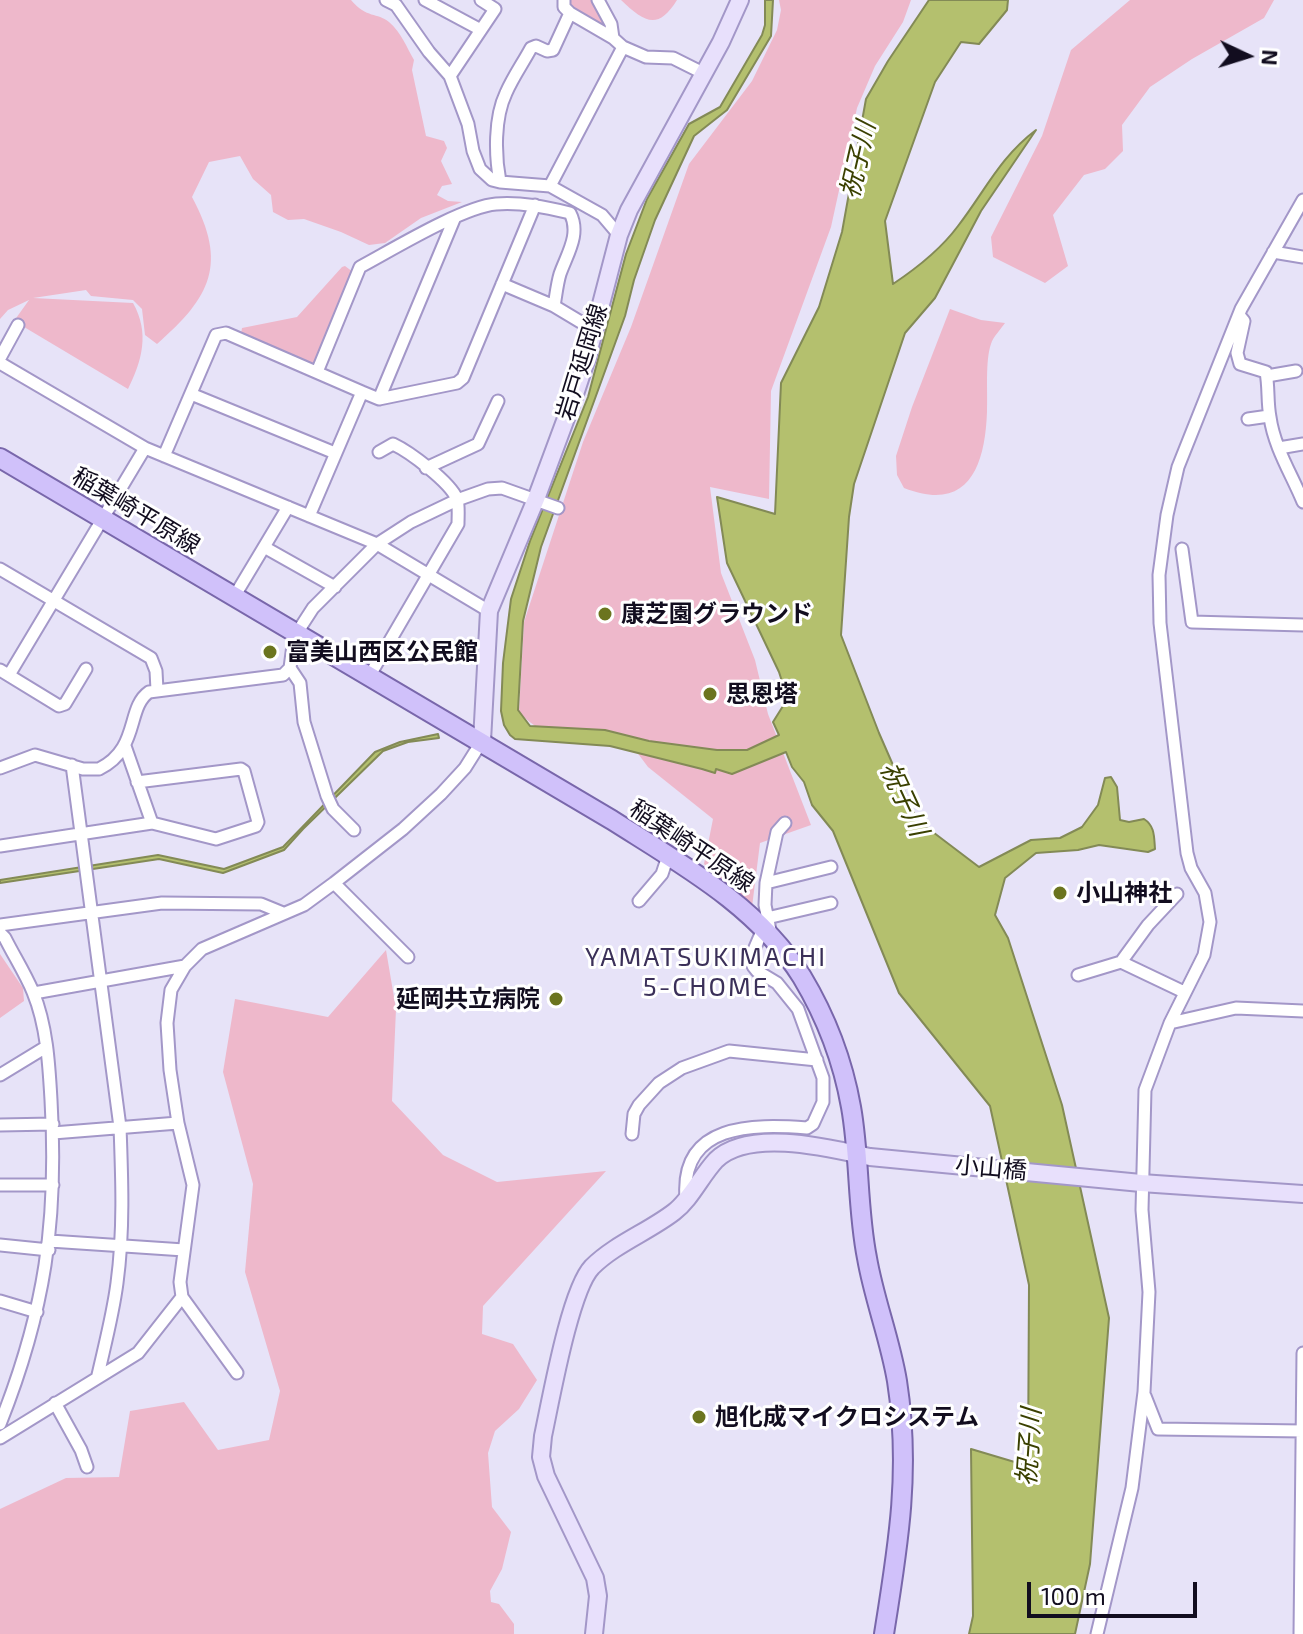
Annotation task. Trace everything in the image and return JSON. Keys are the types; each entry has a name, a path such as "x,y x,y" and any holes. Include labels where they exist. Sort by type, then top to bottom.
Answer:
{"main road":[{"name":"稲葉崎平原線","path":"0,458 482,741 703,878 767,929 801,977 838,1055 863,1155 867,1259 897,1380 904,1465 901,1527 884,1634"}],"street":[{"path":"386,0 396,5 450,76 480,169 492,180 500,182 550,186 602,215 619,235"},
{"path":"425,0 481,30"},
{"path":"450,76 495,9 481,0"},
{"path":"564,0 564,7 570,13 623,47 646,57 673,58 703,73"},
{"path":"598,0 611,24 613,38"},
{"name":"岩戸延岡線","path":"482,741 489,611 536,499 575,394 619,235 639,188 733,20 740,0"},
{"path":"500,182 499,119 505,94 531,48 536,46 553,50 570,13"},
{"path":"550,186 623,47"},
{"path":"1097,1634 1132,1488 1144,1392 1149,1292 1141,1183 1145,1090 1170,1023 1204,955 1210,922 1205,893 1191,868 1187,853 1160,623 1159,575 1167,515 1178,467 1239,315 1303,200"},
{"path":"317,372 360,267 455,217 493,204 535,205 570,213 574,220 572,249 560,274 554,306"},
{"path":"164,456 216,335 226,333 379,399 457,383 463,378 535,205"},
{"path":"379,399 455,217"},
{"path":"1273,252 1303,257"},
{"path":"502,284 554,306 594,330"},
{"path":"1239,315 1244,321 1237,353 1240,364 1266,372 1269,416 1279,448 1303,502"},
{"path":"18,325 0,361 145,448 377,544 489,611"},
{"path":"1267,376 1296,371"},
{"path":"309,516 362,392"},
{"path":"191,394 335,453"},
{"path":"426,468 478,444 498,401"},
{"path":"1248,419 1269,416"},
{"path":"370,675 458,524 457,500 446,484 405,450 393,444 379,452"},
{"path":"1279,448 1303,444"},
{"path":"86,669 65,704 59,706 4,673 53,601 145,448"},
{"path":"354,830 329,800 304,722 300,683 290,668 293,645 313,608 377,544 411,522 457,500 488,489 502,488 558,508"},
{"path":"234,597 288,507"},
{"path":"264,547 335,587"},
{"path":"1182,549 1192,622 1303,625"},
{"path":"0,569 151,658 156,671 157,690"},
{"path":"0,768 35,755 99,769 113,760 125,746 143,696 157,690 278,676 290,668"},
{"path":"237,1373 182,1297 180,1282 193,1185 178,1123 170,1070 167,1023 171,990 185,966 202,949 304,905 403,829 465,768 482,741"},
{"path":"125,746 152,823"},
{"path":"72,765 120,1127 121,1245 113,1309 98,1375"},
{"path":"0,846 152,823 216,839 256,826 258,822 241,769 137,782"},
{"path":"594,1634 598,1596 595,1578 546,1476 541,1457 543,1436 578,1289 596,1263 673,1212 705,1172 726,1152 762,1134 807,1128 813,1124 823,1102 823,1078 798,1009 777,983 753,966 754,950 767,929 766,883 777,832 785,823"},
{"path":"639,901 662,874 668,856"},
{"path":"766,883 831,867"},
{"path":"334,883 408,957"},
{"path":"1078,975 1121,962 1148,925 1177,894"},
{"path":"0,925 162,903 261,904 283,913"},
{"path":"767,929 831,903"},
{"path":"0,933 34,993 46,1047 53,1128 50,1245 30,1343 0,1424"},
{"path":"1121,962 1184,992"},
{"path":"34,993 185,966"},
{"path":"1170,1023 1236,1008 1303,1011"},
{"path":"0,1075 46,1047"},
{"path":"632,1134 634,1114 639,1105 659,1083 682,1068 729,1051 817,1060"},
{"path":"0,1125 53,1128 178,1123"},
{"name":"小山橋","path":"762,1134 863,1155 1141,1183 1303,1194"},
{"path":"0,1185 53,1185"},
{"path":"0,1245 121,1245 184,1250"},
{"path":"0,1438 138,1353 182,1297"},
{"path":"0,1301 37,1312"},
{"path":"1300,1634 1303,1353"},
{"path":"1144,1392 1158,1429 1303,1431"},
{"path":"55,1403 87,1467"}],"shaded area":[{"path":"0,0 351,0 367,13 389,22 406,45 414,60 412,70 426,136 444,141 447,148 441,161 452,184 442,186 437,195 448,201 462,202 421,218 385,243 369,245 304,219 288,220 273,212 271,195 253,179 240,156 209,162 192,197 209,242 211,261 208,278 190,311 157,344 145,335 142,309 133,300 91,296 86,290 33,298 133,303 143,336 137,368 128,389 14,321 29,300 8,310 0,319"},
{"path":"568,0 594,0 607,27 568,9"},
{"path":"621,0 677,0 663,16 650,20 637,14"},
{"path":"779,0 911,0 903,22 875,66 857,108 831,227 771,391 769,499 710,487 721,573 755,660 768,714 811,825 760,843 752,907 704,864 713,819 648,767 633,747 556,735 529,722 519,711 524,622 583,442 631,327 689,164 752,81 777,30 781,10"},
{"path":"1130,0 1274,0 1264,18 1150,87 1122,125 1123,151 1105,169 1084,175 1053,215 1068,266 1045,283 993,257 991,237 1042,136 1071,50"},
{"path":"345,266 353,272 314,366 241,334 242,328 297,317"},
{"path":"950,309 981,320 1005,323 993,339 989,351 985,432 977,467 969,480 958,489 944,494 926,494 904,488 897,475 896,456"},
{"path":"386,950 396,1009 392,1101 443,1155 497,1182 606,1171 483,1306 482,1334 513,1344 537,1380 519,1409 495,1431 488,1453 492,1507 511,1532 502,1569 490,1591 491,1602 499,1604 514,1624 514,1634 0,1634 0,1509 66,1478 119,1477 130,1411 184,1402 218,1450 269,1440 280,1391 245,1272 253,1184 223,1072 235,999 328,1017"},
{"path":"0,954 23,988 24,1001 0,1018"}],"water":[{"name":"祝子川","path":"765,0 773,0 771,36 727,110 694,136 655,220 625,316 541,547 523,621 518,710 530,726 605,730 649,741 717,750 747,750 779,735 773,722 786,694 779,672 727,563 717,497 775,514 781,383 819,307 842,232 866,99 888,61 929,0 1008,0 1007,10 979,44 961,42 935,82 885,221 893,284 944,243 1012,151 1036,130 981,211 935,298 905,333 854,484 841,635 917,820 979,867 1031,840 1060,838 1082,827 1098,805 1105,778 1111,777 1117,787 1120,820 1144,819 1153,832 1155,849 1148,852 1099,845 1036,853 1005,878 995,915 1008,938 1062,1105 1109,1318 1090,1564 1075,1634 969,1634 973,1616 971,1449 1028,1466 1029,1285 990,1106 899,993 833,831 812,805 804,782 792,767 786,752 732,774 716,769 715,773 610,746 515,739 504,725 501,711 511,599 530,541 588,397 626,254 647,199 689,124 720,107 762,35"},
{"path":"438,734 439,738 408,742 383,751 284,850 223,873 159,859 0,883 0,880 158,855 224,869 283,847 375,752 400,742"}],"place":[{"name":"康芝園グラウンド","path":"605,614"},
{"name":"富美山西区公民館","path":"270,652"},
{"name":"思恩塔","path":"710,694"},
{"name":"小山神社","path":"1060,893"},
{"name":"延岡共立病院","path":"556,999"},
{"name":"旭化成マイクロシステム","path":"699,1417"}],"district":[{"name":"YAMATSUKIMACHI 5-CHOME","path":"706,972"}]}
